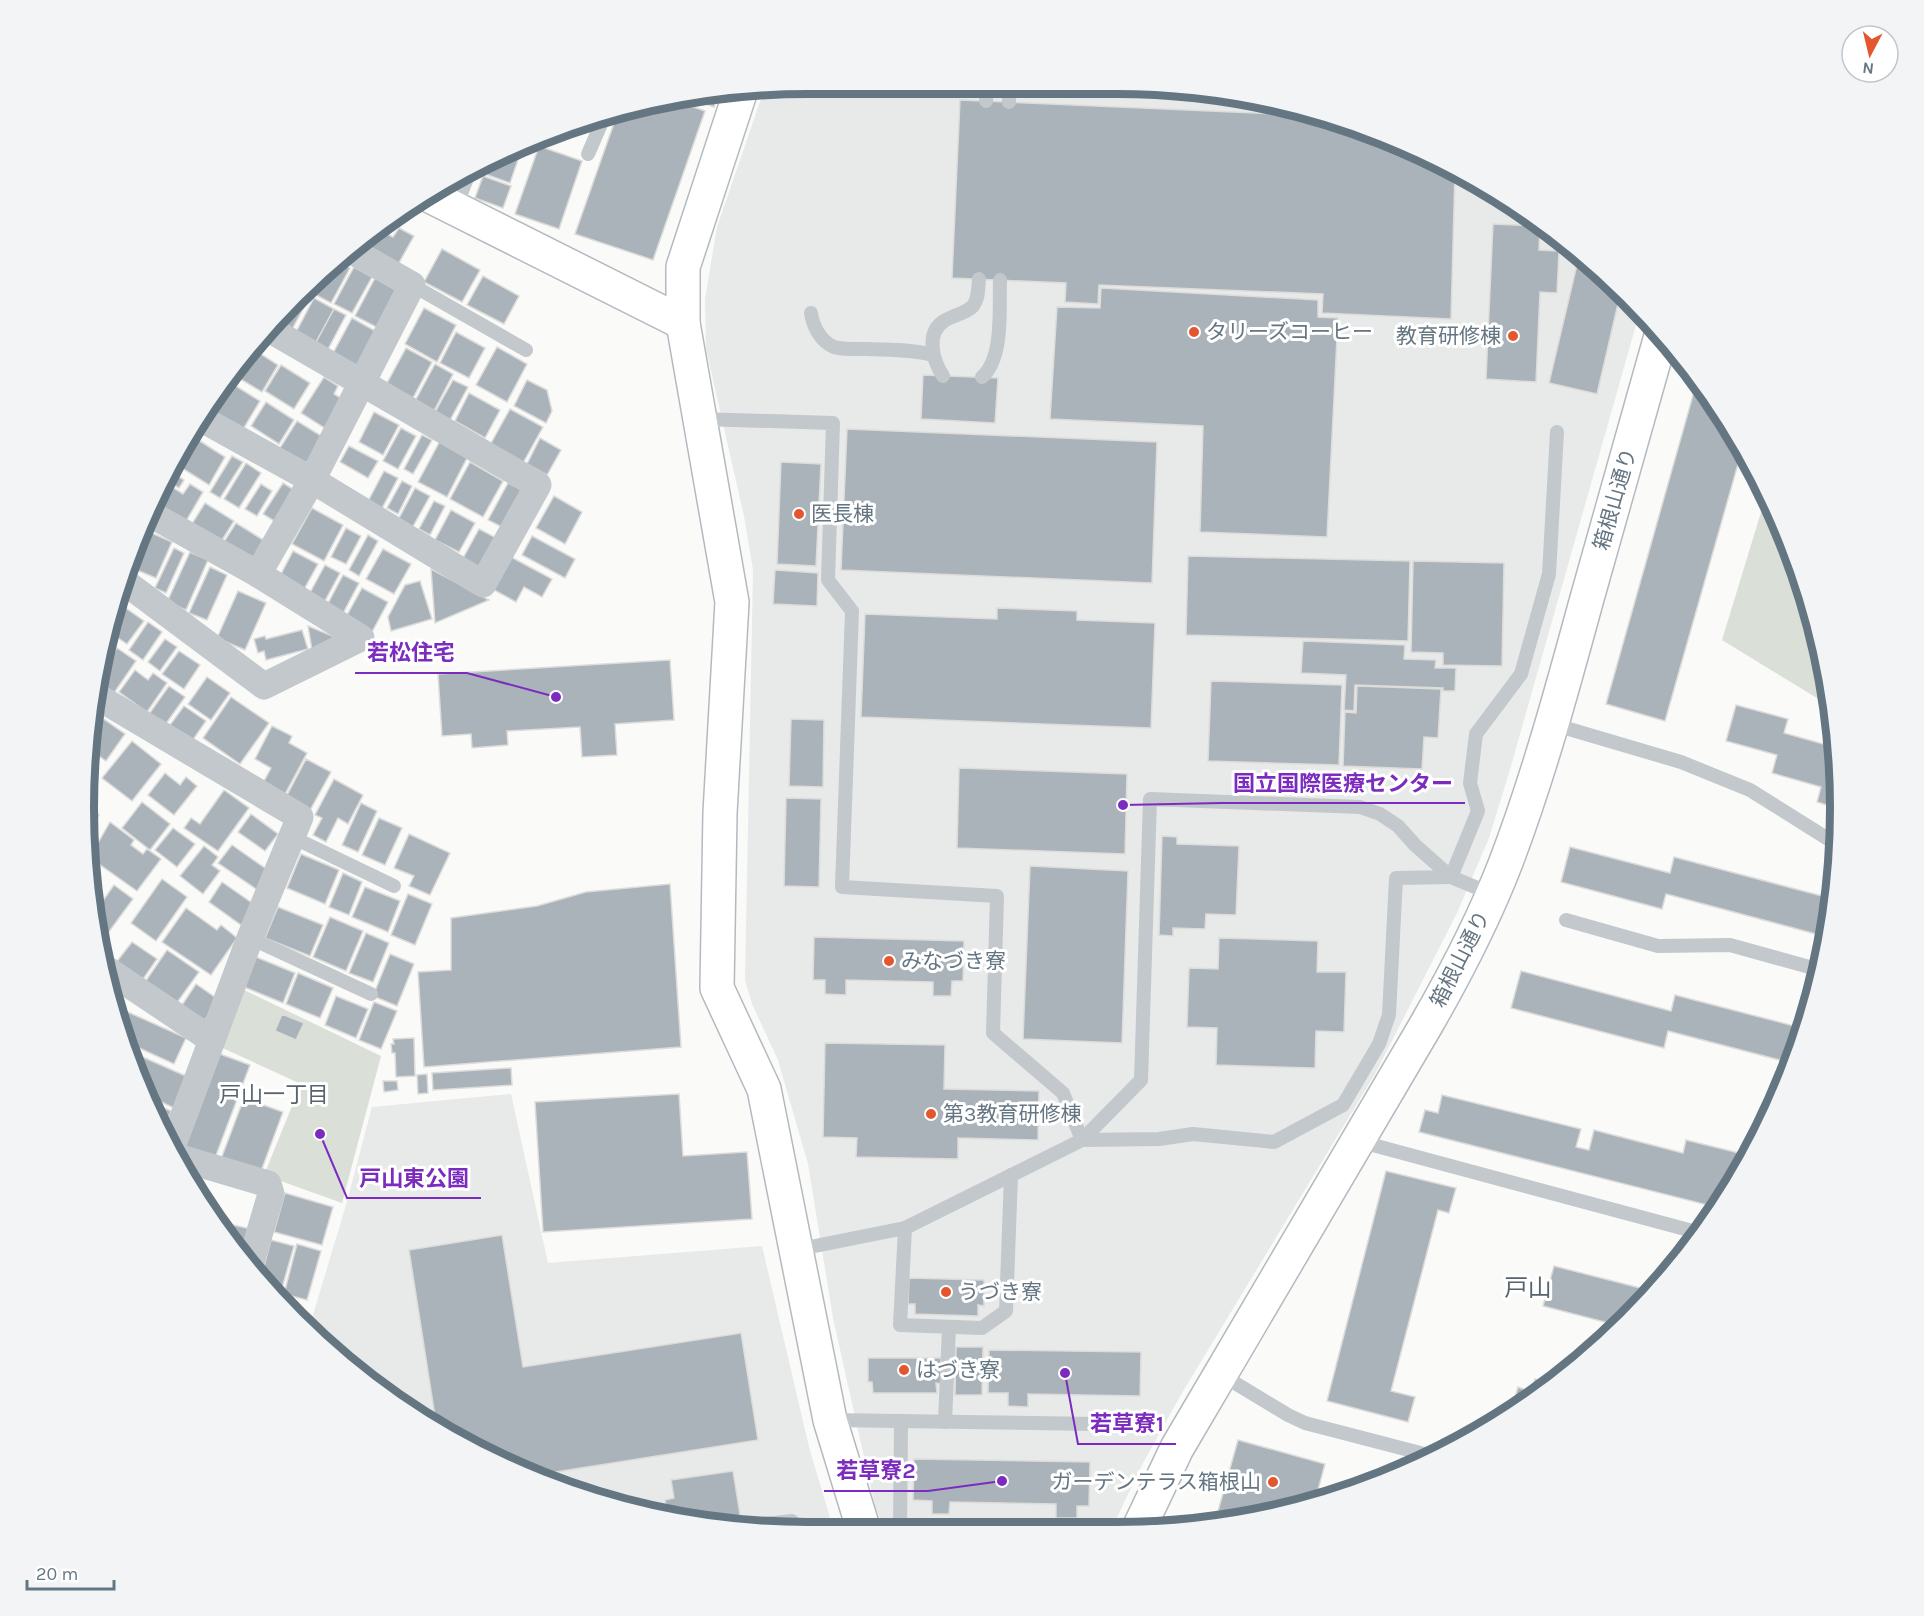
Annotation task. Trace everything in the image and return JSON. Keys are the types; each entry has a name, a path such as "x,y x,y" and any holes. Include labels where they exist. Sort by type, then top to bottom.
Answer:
{"street":[{"path":"738,98 683,267 683,323 732,602 720,813 717,988 764,1089 830,1419 861,1522"},
{"path":"441,202 683,323"},
{"path":"258,574 312,480 412,285 359,255"},
{"path":"208,423 312,480 483,584 538,485 276,333"},
{"name":"箱根山通り","path":"1142,1521 1177,1448 1455,974 1492,894 1526,807 1552,724 1658,346"},
{"path":"130,586 264,686 361,638 258,574 157,518"},
{"path":"103,700 300,817 250,938 175,1138"},
{"path":"115,975 212,1040"},
{"path":"187,1160 268,1184 271,1194 253,1255"}],"lane":[{"path":"986,94 986,101"},
{"path":"1009,94 1009,102"},
{"path":"588,154 600,126"},
{"path":"441,202 453,189"},
{"path":"943,376 933,355 933,337 941,322 971,308 977,299 978,279"},
{"path":"982,377 994,363 997,349 1000,280"},
{"path":"412,285 526,350"},
{"path":"811,313 813,325 820,337 833,347 915,350 933,355"},
{"path":"700,419 833,423 828,580 852,611 843,887 998,896 993,1033 1063,1093 1082,1140"},
{"path":"1451,877 1478,811 1470,783 1476,734 1521,674 1549,574 1557,432"},
{"path":"1552,724 1681,762 1750,790 1829,839"},
{"path":"795,1250 905,1228 1011,1176 1082,1140 1141,1080 1150,799 1360,807 1380,814 1398,826 1415,845 1451,877 1492,894"},
{"path":"292,837 394,886"},
{"path":"1082,1140 1160,1139 1193,1134 1274,1142 1343,1104 1379,1044 1389,1015 1396,878 1451,877"},
{"path":"1566,920 1658,946 1730,945 1811,968"},
{"path":"250,938 371,994"},
{"path":"1358,1141 1690,1230"},
{"path":"905,1228 900,1325 982,1328 1006,1311 1011,1176"},
{"path":"945,1422 949,1327"},
{"path":"1220,1374 1305,1424 1420,1453"},
{"path":"830,1419 1096,1424"},
{"path":"900,1522 901,1421"}],"shaded area":[{"path":"1116,94 1163,96 1255,108 1301,119 1345,132 1432,168 1473,190 1550,242 1621,303 1637,321 1509,773 1489,838 1457,913 1375,1074 1182,1393 1143,1463 1115,1522 881,1522 875,1506 833,1318 808,1164 778,1060 752,1004 745,980 753,570 744,516 706,349 705,299 717,227 762,96"},
{"path":"1763,507 1792,579 1816,669 1821,700 1722,640"},
{"path":"238,987 381,1056 342,1203 264,1175 301,1084 216,1045"},
{"path":"511,1094 548,1263 762,1246 809,1447 831,1522 761,1520 669,1508 579,1484 535,1467 451,1426 412,1401 374,1374 311,1320 346,1205 372,1107"}],"building":[{"path":"960,100 1281,114 1345,132 1389,149 1455,180 1451,319 1322,313 1323,294 1099,285 1098,304 1065,302 1066,283 952,278"},
{"path":"716,101 714,107 703,103"},
{"path":"688,105 705,111 653,260 575,234 615,121"},
{"path":"538,148 582,161 559,229 515,214"},
{"path":"519,156 510,183 485,174 492,168"},
{"path":"483,176 511,186 503,208 475,198"},
{"name":"教育研修棟","path":"1493,224 1527,225 1540,235 1539,250 1559,251 1557,293 1540,292 1536,382 1486,379"},
{"path":"399,228 414,236 396,268 367,248 386,233 393,237"},
{"path":"442,249 480,270 462,302 424,282"},
{"path":"1577,264 1619,301 1597,394 1549,383"},
{"path":"346,266 350,268 331,303 316,295 319,288"},
{"path":"354,267 372,277 352,313 334,304"},
{"path":"483,276 519,296 504,324 467,305"},
{"path":"375,278 404,293 384,331 355,316"},
{"path":"1101,288 1318,300 1318,317 1338,318 1327,537 1200,532 1203,426 1050,419 1057,307 1100,308"},
{"path":"309,298 309,298 291,331 282,326"},
{"path":"314,298 334,309 314,346 294,336"},
{"path":"424,308 456,325 437,362 405,344"},
{"path":"334,309 346,315 326,353 314,346"},
{"path":"352,318 379,333 358,372 331,357"},
{"path":"456,332 485,348 469,378 440,363"},
{"path":"497,347 527,364 507,402 476,385"},
{"path":"406,348 432,362 413,398 386,385"},
{"path":"259,353 278,365 262,392 239,378"},
{"path":"435,364 453,374 434,411 415,401"},
{"path":"281,365 310,383 294,409 265,391"},
{"path":"923,375 998,378 995,423 921,419"},
{"path":"324,377 338,386 334,394 344,400 326,429 301,413"},
{"path":"453,380 468,387 449,422 434,414"},
{"path":"527,380 547,390 552,411 546,423 514,406"},
{"path":"234,385 260,401 242,431 214,413"},
{"path":"1694,391 1739,460 1665,721 1606,704"},
{"path":"469,393 500,410 485,438 455,421"},
{"path":"266,402 294,420 279,444 251,426"},
{"path":"510,409 543,427 523,463 490,445"},
{"path":"374,412 399,425 383,455 359,442"},
{"path":"297,421 323,437 304,467 278,451"},
{"path":"401,428 416,436 398,469 383,461"},
{"path":"847,429 1157,442 1152,583 841,570"},
{"path":"422,435 432,440 413,474 404,469"},
{"path":"540,438 561,450 547,475 527,464"},
{"path":"197,439 225,457 209,485 181,468"},
{"path":"440,441 468,456 447,497 418,482"},
{"path":"349,446 378,461 368,478 340,462"},
{"path":"232,456 243,462 220,498 210,492"},
{"path":"470,462 503,481 483,517 450,499"},
{"name":"医長棟","path":"781,462 821,464 816,566 777,564"},
{"path":"246,463 261,473 239,508 224,499"},
{"path":"384,471 398,478 379,514 365,507"},
{"path":"177,476 184,480 179,488 172,484"},
{"path":"402,481 412,486 398,514 387,508"},
{"path":"283,483 299,493 279,524 263,514"},
{"path":"508,483 528,493 508,530 488,520"},
{"path":"190,484 203,492 182,528 158,514 171,486 183,494"},
{"path":"261,484 272,491 257,516 245,509"},
{"path":"415,488 430,496 411,530 397,522"},
{"path":"554,496 582,512 565,544 536,528"},
{"path":"434,501 445,506 430,535 419,529"},
{"path":"205,503 234,521 219,545 190,527"},
{"path":"312,508 343,525 324,561 292,544"},
{"path":"451,510 475,523 459,552 435,540"},
{"path":"236,523 268,543 254,565 222,545"},
{"path":"346,528 361,536 346,564 331,557"},
{"path":"479,529 502,541 483,575 461,562"},
{"path":"150,532 172,542 156,578 136,570"},
{"path":"368,535 378,541 359,576 349,570"},
{"path":"532,536 575,559 565,578 522,555"},
{"path":"174,548 184,553 166,593 155,588"},
{"path":"383,549 411,564 394,594 366,579"},
{"path":"293,551 318,564 303,591 279,578"},
{"path":"190,552 208,560 186,610 167,602"},
{"path":"1188,556 1410,561 1408,641 1186,635"},
{"path":"511,557 552,579 542,597 524,587 516,602 494,590"},
{"path":"1413,561 1504,563 1502,666 1443,665 1443,653 1411,652"},
{"path":"325,565 340,573 320,610 305,602"},
{"path":"210,567 227,575 207,620 189,613"},
{"path":"431,569 489,600 435,623"},
{"path":"775,570 818,573 817,606 773,604"},
{"path":"343,575 359,583 340,619 324,611"},
{"path":"420,581 432,619 391,631 388,617 405,585"},
{"path":"362,588 388,602 372,632 346,617"},
{"path":"238,591 266,603 245,650 217,638"},
{"path":"124,607 144,621 127,644 116,636"},
{"path":"997,608 1077,611 1077,620 1155,623 1151,728 861,717 865,614 997,619"},
{"path":"148,622 162,632 143,660 129,650"},
{"path":"308,626 335,637 312,650"},
{"path":"302,630 308,649 266,660 264,651 258,653 254,639 265,636 266,639"},
{"path":"165,639 177,647 160,671 148,662"},
{"path":"1303,641 1405,645 1404,659 1436,660 1435,668 1456,668 1455,691 1443,691 1443,688 1355,685 1354,711 1344,710 1346,675 1301,673"},
{"path":"117,648 136,661 114,693 105,687 111,657"},
{"path":"179,651 200,665 184,689 162,674"},
{"path":"670,660 674,720 615,724 617,755 582,757 580,727 507,731 508,745 472,748 471,734 442,736 438,674"},
{"path":"135,670 148,680 153,673 167,683 147,712 119,692"},
{"path":"207,677 230,693 211,720 188,704"},
{"path":"1211,681 1342,685 1339,765 1208,761"},
{"path":"169,686 185,697 165,725 149,714"},
{"path":"1357,686 1441,689 1438,738 1424,737 1422,769 1343,766 1345,712 1356,713"},
{"path":"231,697 269,723 240,764 203,738"},
{"path":"1736,705 1788,719 1784,733 1826,745 1830,806 1817,802 1821,787 1772,773 1777,755 1726,741"},
{"path":"184,706 206,721 192,741 170,725"},
{"path":"101,717 125,734 106,761 97,754"},
{"path":"791,719 824,720 823,787 789,786"},
{"path":"272,726 292,736 289,743 307,753 284,796 262,785 271,768 255,759"},
{"path":"132,741 161,764 132,801 102,778"},
{"path":"306,759 331,772 309,812 285,799"},
{"path":"959,768 1127,774 1125,854 957,848"},
{"path":"165,773 180,785 186,777 197,786 174,815 148,795"},
{"path":"334,779 363,795 348,824 338,818 326,842 313,835 322,818 315,815"},
{"path":"224,790 249,808 218,851 184,828 191,818 200,824"},
{"path":"786,798 821,799 819,887 784,886"},
{"path":"142,802 170,824 150,850 122,828"},
{"path":"361,803 377,811 358,852 342,845"},
{"path":"94,811 99,815 95,820 95,826"},
{"path":"251,814 278,834 265,851 238,832"},
{"path":"379,818 402,828 385,865 362,855"},
{"path":"110,822 134,840 131,845 143,854 147,849 161,859 137,891 97,862 96,847"},
{"path":"173,828 195,844 177,867 155,850"},
{"path":"409,834 450,853 430,895 409,886 414,876 394,868"},
{"path":"1162,836 1177,837 1177,844 1239,846 1236,915 1206,914 1205,929 1173,928 1173,936 1159,935"},
{"path":"232,845 272,873 259,891 218,863"},
{"path":"204,846 218,857 212,865 220,871 203,894 180,876"},
{"path":"1570,847 1670,873 1674,857 1824,896 1816,934 1666,894 1662,909 1561,882"},
{"path":"301,854 339,870 325,904 287,888"},
{"path":"1030,866 1128,871 1122,1043 1023,1039"},
{"path":"343,873 362,882 349,915 329,907"},
{"path":"162,879 187,897 156,941 131,923"},
{"path":"222,882 255,905 241,925 209,902"},
{"path":"670,884 681,1047 424,1067 418,972 451,970 451,918 537,906 586,892"},
{"path":"114,885 133,899 108,933 106,931 101,903"},
{"path":"365,887 400,901 388,932 352,917"},
{"path":"408,894 432,904 415,945 391,935"},
{"path":"278,907 323,925 310,956 265,938"},
{"path":"186,908 217,930 221,925 237,938 211,975 162,942"},
{"path":"330,917 363,931 346,971 313,957"},
{"path":"366,933 389,943 373,982 349,973"},
{"name":"みなづき寮","path":"814,937 964,941 963,981 952,981 951,996 933,996 933,982 846,980 846,995 825,994 825,980 813,980"},
{"path":"1219,938 1318,941 1317,972 1346,972 1344,1032 1316,1031 1315,1068 1216,1065 1217,1028 1187,1027 1189,968 1218,969"},
{"path":"132,942 157,959 141,982 115,964"},
{"path":"167,950 199,972 176,1004 145,982"},
{"path":"390,954 414,964 397,1006 373,996"},
{"path":"256,957 295,973 283,1003 244,987"},
{"path":"1521,971 1671,1011 1675,995 1795,1026 1783,1061 1668,1031 1664,1048 1511,1008"},
{"path":"298,973 333,988 320,1018 286,1004"},
{"path":"196,984 219,1000 204,1021 182,1005"},
{"path":"336,996 368,1009 356,1038 325,1025"},
{"path":"374,1002 397,1011 381,1049 359,1040"},
{"path":"124,1010 186,1038 174,1064 136,1046"},
{"path":"282,1014 304,1023 296,1040 275,1031"},
{"path":"414,1038 415,1076 396,1077 395,1053 392,1053 391,1044 394,1044 393,1039"},
{"name":"第3教育研修棟","path":"825,1043 945,1045 944,1089 1039,1091 1038,1140 958,1138 958,1159 856,1157 857,1138 823,1137"},
{"path":"220,1054 250,1065 215,1158 185,1147"},
{"path":"139,1055 188,1077 174,1108 158,1100"},
{"path":"511,1068 512,1085 433,1090 432,1073"},
{"path":"427,1074 428,1093 418,1094 417,1075"},
{"path":"383,1081 397,1081 398,1090 384,1092"},
{"path":"679,1094 683,1156 747,1152 752,1219 543,1232 535,1102"},
{"path":"1442,1095 1581,1129 1576,1147 1589,1150 1594,1130 1683,1153 1686,1140 1740,1153 1708,1205 1419,1132 1425,1110 1438,1113"},
{"path":"244,1098 283,1112 260,1174 221,1159"},
{"path":"160,1106 171,1111 167,1121"},
{"path":"1386,1171 1456,1188 1449,1213 1438,1210 1391,1391 1415,1397 1408,1422 1327,1401"},
{"path":"285,1193 333,1207 322,1245 274,1232"},
{"path":"233,1225 251,1229 246,1247 242,1242 232,1228"},
{"path":"502,1235 523,1367 741,1333 758,1440 550,1473 492,1448 451,1426 435,1416 409,1250"},
{"path":"271,1240 294,1246 282,1288 264,1268"},
{"path":"297,1244 321,1251 307,1300 284,1292"},
{"path":"1554,1266 1643,1289 1609,1323 1543,1306"},
{"name":"うづき寮","path":"909,1278 984,1280 984,1306 978,1305 978,1316 915,1314 915,1304 908,1304"},
{"path":"956,1347 983,1347 982,1395 955,1395"},
{"path":"989,1350 1141,1352 1140,1396 1028,1394 1028,1407 1008,1406 1008,1393 988,1393"},
{"name":"はづき寮","path":"868,1358 941,1358 941,1384 936,1383 937,1393 873,1393 872,1382 868,1382"},
{"path":"1535,1379 1541,1380 1533,1386"},
{"path":"1518,1387 1527,1390 1514,1399"},
{"name":"ガーデンテラス箱根山","path":"1238,1440 1325,1464 1317,1492 1255,1508 1217,1514"},
{"path":"914,1459 1090,1462 1089,1506 1077,1506 1077,1518 1056,1518 1056,1504 950,1502 949,1514 932,1514 932,1501 913,1500"},
{"path":"733,1471 741,1518 666,1507 665,1500 674,1498 671,1480"}],"place":[{"name":"タリーズコーヒー","path":"1194,332"},
{"name":"教育研修棟","path":"1513,336"},
{"name":"医長棟","path":"799,514"},
{"name":"若松住宅","path":"556,697"},
{"name":"国立国際医療センター","path":"1123,805"},
{"name":"みなづき寮","path":"889,961"},
{"name":"第3教育研修棟","path":"931,1114"},
{"name":"戸山東公園","path":"320,1134"},
{"name":"うづき寮","path":"946,1292"},
{"name":"はづき寮","path":"904,1370"},
{"name":"若草寮1","path":"1065,1373"},
{"name":"若草寮2","path":"1002,1481"},
{"name":"ガーデンテラス箱根山","path":"1273,1482"}],"district":[{"name":"戸山一丁目","path":"274,1095"},
{"name":"戸山","path":"1528,1288"}]}
